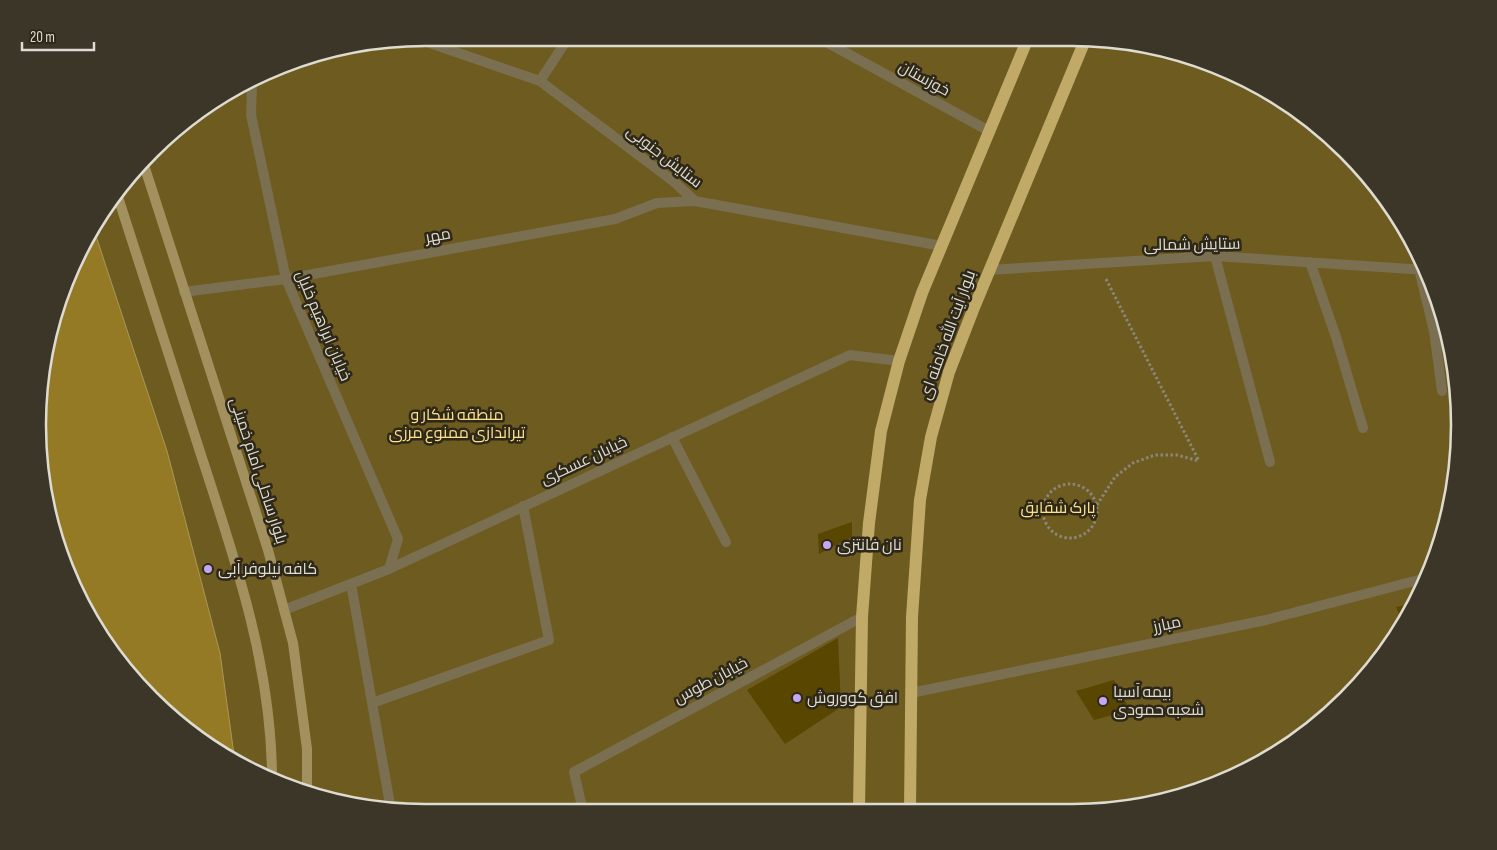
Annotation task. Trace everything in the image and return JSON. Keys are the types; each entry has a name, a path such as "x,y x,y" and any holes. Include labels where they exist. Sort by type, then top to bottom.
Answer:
{"main road":[{"path":"859,804 862,616 869,523 880,431 899,361 922,293 1025,46"},
{"name":"بلوار آیت الله خامنه ای","path":"910,804 912,617 920,500 931,438 949,372 988,270 1082,46"},
{"name":"بلوار ساحلی امام خمینی","path":"145,169 268,550 284,610 292,644 307,749 307,785"},
{"path":"119,202 235,560 259,650 272,751 272,772"}],"street":[{"name":"ستایش جنوبی","path":"438,46 540,81 673,181 695,201 942,246"},
{"path":"540,81 563,46"},
{"name":"خوزستان","path":"833,46 989,131"},
{"name":"خیابان ابراهیم خلیل","path":"252,88 251,115 286,279 398,539 389,569"},
{"name":"مهر","path":"184,292 286,279 615,219 657,203 695,201"},
{"path":"1215,256 1270,462"},
{"name":"ستایش شمالی","path":"988,270 1215,256 1418,270"},
{"path":"1310,262 1336,337 1363,428"},
{"path":"1426,290 1434,331 1442,391"},
{"name":"خیابان عسکری","path":"284,610 389,569 850,355 899,361"},
{"path":"672,438 726,542"},
{"path":"372,703 549,640 523,506"},
{"name":"مبارز","path":"911,693 1266,620 1418,580"},
{"path":"351,584 389,802"},
{"name":"خیابان طوس","path":"581,804 574,772 862,616"}],"path":[{"path":"1096,505 1088,490 1072,484 1063,485 1048,495 1043,512 1045,520 1056,534 1065,537 1082,535 1089,530 1094,522 1097,514 1096,505 1115,477 1133,463 1155,455 1177,455 1199,461 1098,263"}],"green space":[{"name":"منطقه شکار و تیراندازی ممنوع مرزی","path":"400,47 1097,47 1121,49 1170,59 1194,66 1240,85 1303,125 1322,140 1357,175 1400,236 1412,257 1431,303 1448,376 1451,425 1450,450 1448,474 1438,523 1431,547 1412,593 1387,635 1357,675 1322,710 1303,725 1261,753 1217,775 1170,791 1121,801 1072,804 400,803 376,801 327,791 303,784 257,765 194,725 157,693 125,656 85,593 66,547 49,474 46,425 49,376 66,303 85,257 125,194 140,175 175,140 236,97 280,75 327,59 376,49"}],"shaded area":[{"path":"96,237 167,451 220,653 234,751 175,710 140,675 97,614 85,593 66,547 49,474 46,425 49,376 66,303 85,257"}],"building":[{"name":"نان فانتزی","path":"852,522 852,537 819,554 818,534"},
{"path":"1405,605 1400,615 1396,607"},
{"name":"افق کووروش","path":"838,638 841,707 785,744 747,690"},
{"name":"بیمه آسیا شعبه حمودی","path":"1114,680 1130,710 1094,720 1076,691"}],"place":[{"name":"نان فانتزی","path":"827,545"},
{"name":"کافه نیلوفر آبی","path":"208,569"},
{"name":"افق کووروش","path":"797,698"},
{"name":"بیمه آسیا شعبه حمودی","path":"1103,701"}],"park label":[{"name":"پارک شقایق","path":"1058,508"}]}
